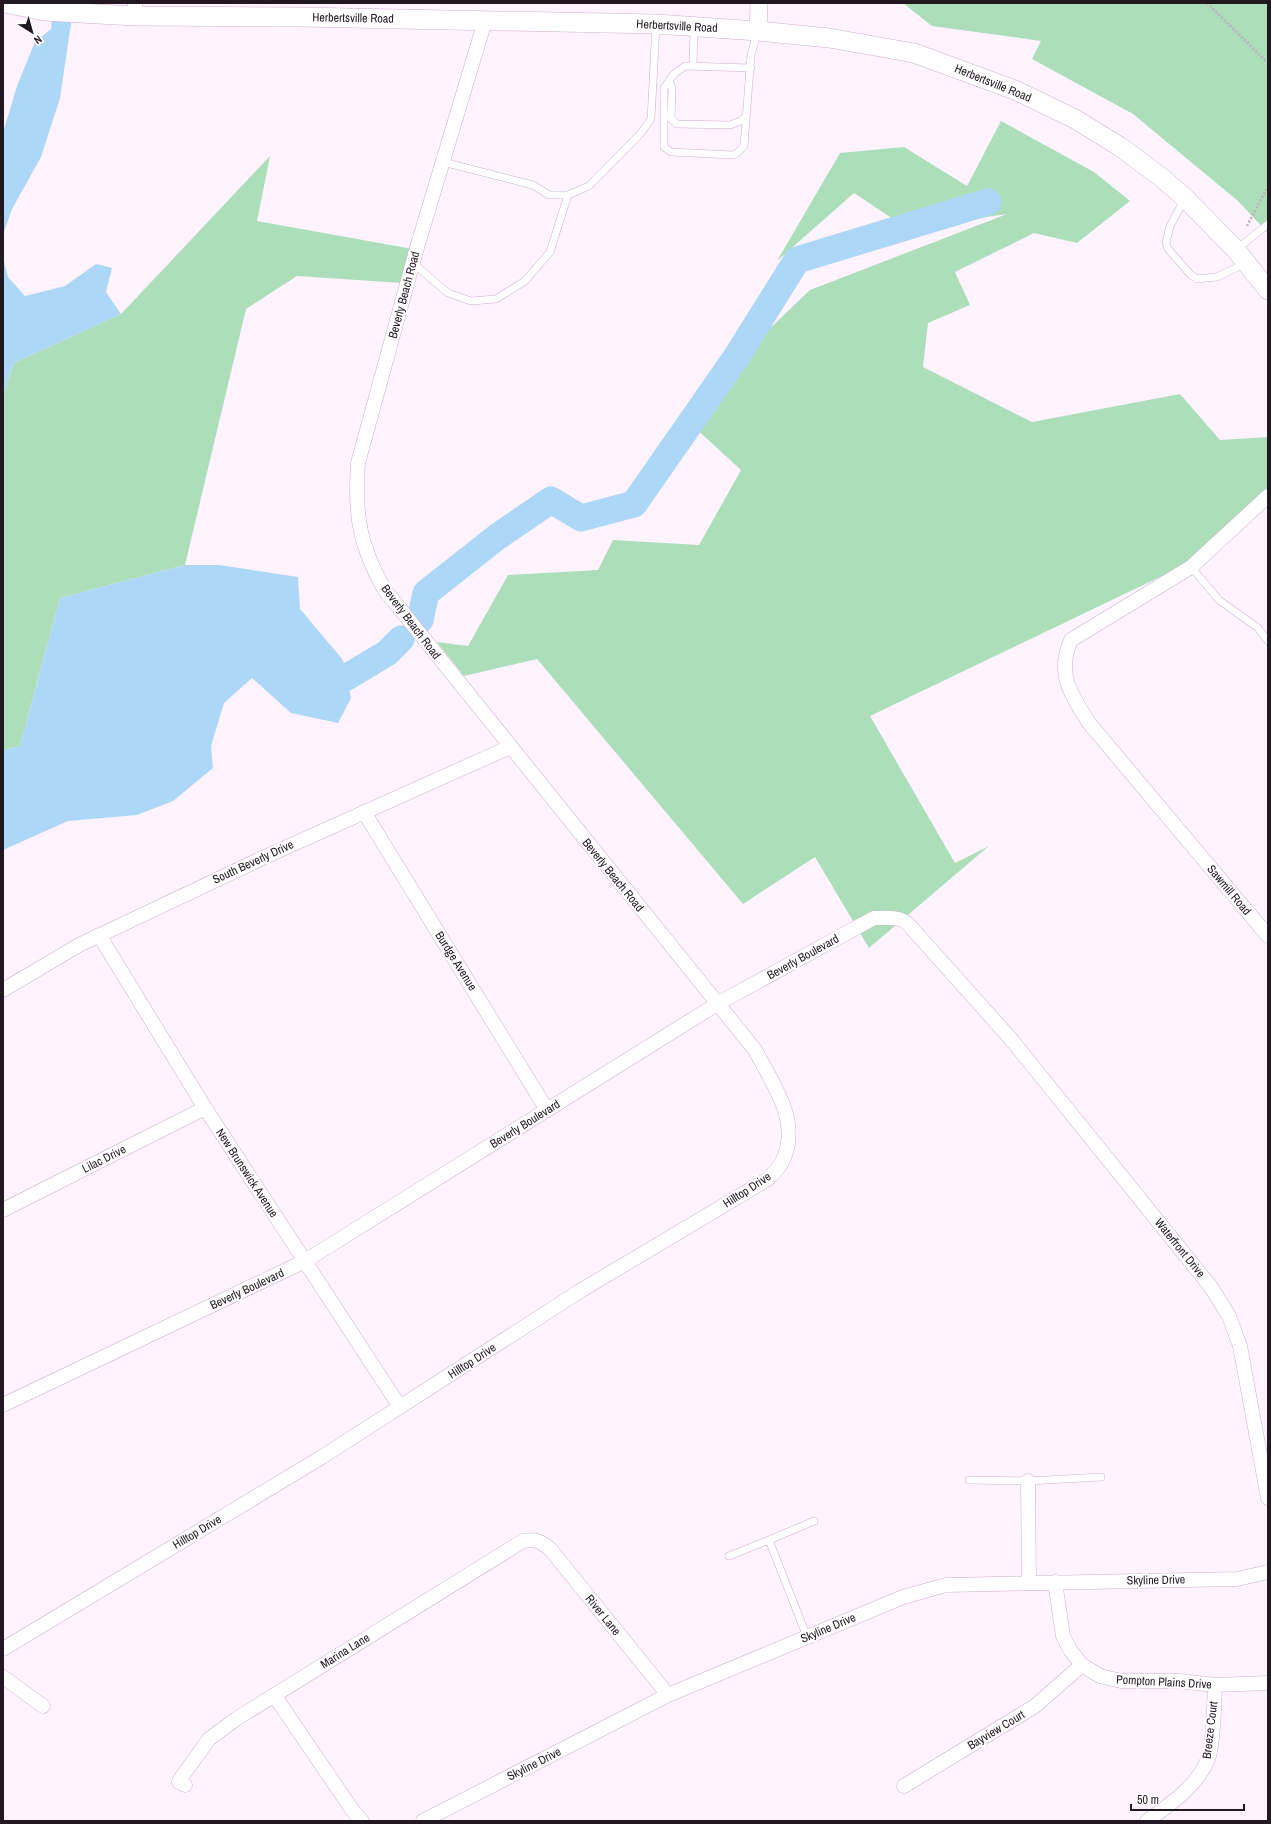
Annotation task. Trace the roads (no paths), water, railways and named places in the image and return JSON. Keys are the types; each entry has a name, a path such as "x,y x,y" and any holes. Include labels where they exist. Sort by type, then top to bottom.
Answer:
{"main road":[{"name":"Herbertsville Road","path":"5,3 44,11 82,14 135,10 485,21 656,24 758,31 829,38 914,53 1015,90 1075,119 1119,146 1160,176 1185,198 1241,257 1268,290"}],"street":[{"path":"758,31 759,3"},
{"name":"Beverly Beach Road","path":"485,21 413,263 358,463 356,491 359,520 367,552 384,588 510,747 718,1004"},
{"name":"Sawmill Road","path":"1268,496 1191,567 1071,640 1066,651 1065,680 1074,699 1089,723 1268,936"},
{"name":"South Beverly Drive","path":"3,990 79,945 99,935 269,854 510,747"},
{"name":"Burdge Avenue","path":"364,812 548,1110"},
{"name":"Beverly Boulevard","path":"3,1405 305,1261 718,1004 874,918 904,920 1010,1038"},
{"name":"New Brunswick Avenue","path":"99,935 205,1108 400,1407"},
{"name":"Hilltop Drive","path":"3,1649 322,1457 580,1291 768,1179 782,1163 788,1145 789,1128 785,1107 755,1050 718,1004"},
{"name":"Waterfront Drive","path":"1010,1038 1211,1287 1229,1316 1240,1346 1268,1498"},
{"name":"Lilac Drive","path":"3,1210 205,1108"},
{"path":"1255,1430 1268,1424"},
{"path":"1028,1481 1029,1582"},
{"name":"Marina Lane","path":"185,1785 179,1782 209,1739 236,1719 523,1541 534,1540"},
{"name":"River Lane","path":"534,1540 540,1541 551,1550 668,1695"},
{"name":"Skyline Drive","path":"423,1821 668,1695 903,1597 946,1585 1029,1582 1237,1579 1268,1572"},
{"name":"Pompton Plains Drive","path":"1055,1582 1063,1636 1070,1650 1082,1665 1100,1676 1120,1681 1179,1681 1215,1685 1268,1683"},
{"name":"Bayview Court","path":"904,1786 1035,1706 1082,1665"},
{"path":"3,1677 43,1706"},
{"name":"Breeze Court","path":"1146,1821 1169,1806 1201,1774 1209,1757 1215,1685"},
{"path":"274,1695 353,1811 362,1821"}],"lane":[{"path":"443,162 533,185 549,195 568,195 588,186 641,133 651,119 656,24"},
{"path":"693,66 694,27"},
{"path":"750,68 693,66 679,68 664,88 664,148 671,152 737,153 744,146 746,116 750,68 751,55 758,31"},
{"path":"669,80 672,88 671,118 677,124 730,125 741,121 746,116"},
{"path":"413,263 448,293 471,301 496,299 525,281 550,252 568,195"},
{"path":"1185,198 1170,226 1166,243 1168,249 1191,275 1197,279 1217,277 1241,257 1268,224"},
{"path":"1191,567 1219,600 1258,628 1268,641"},
{"path":"969,1480 1028,1481 1101,1477"},
{"path":"729,1556 814,1521"},
{"path":"769,1540 807,1637"}],"water":[{"path":"53,3 74,3 60,98 41,157 12,209 3,235 3,133 17,86 35,42 51,29"},
{"path":"3,257 8,277 25,296 65,286 96,264 112,268 106,292 121,314 14,363 3,395"},
{"path":"185,565 219,565 298,577 300,609 343,660 351,698 338,723 291,713 252,678 224,703 211,746 213,768 173,801 137,815 68,821 3,850 3,750 20,746 60,598"}],"waterway":[{"path":"420,620 426,593 497,537 551,500 581,518 634,504 737,356 797,260 988,202"},
{"path":"347,677 387,653 401,639"}]}
